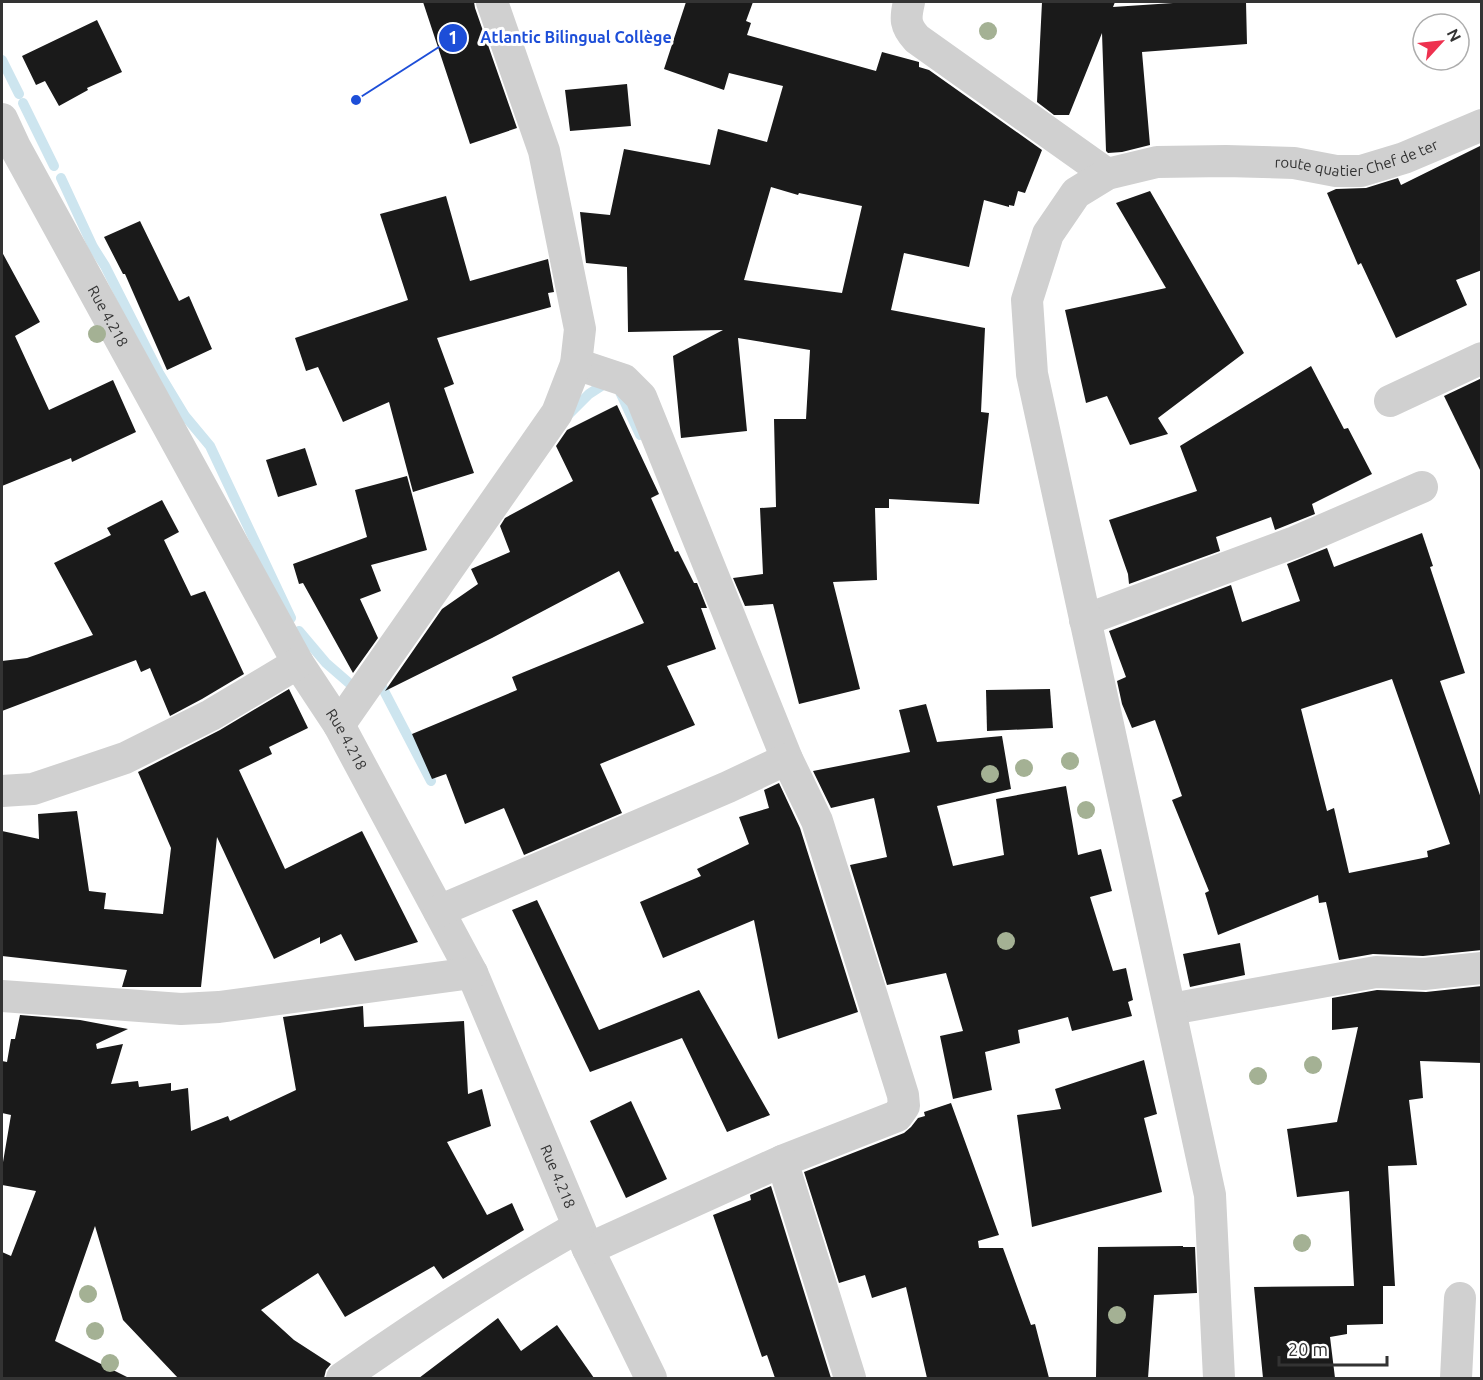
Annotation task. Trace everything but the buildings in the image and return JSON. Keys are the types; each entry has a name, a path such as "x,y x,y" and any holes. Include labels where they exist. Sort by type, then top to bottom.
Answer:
{"street":[{"path":"339,725 557,413 576,364 580,329 544,151 492,2"},
{"path":"909,2 905,20 908,30 917,39 1107,174"},
{"name":"route quatier Chef de ter","path":"1220,1378 1210,1195 1032,374 1027,300 1048,234 1076,193 1107,174 1158,162 1226,161 1294,163 1336,171 1361,171 1404,158 1482,125"},
{"name":"Rue 4.218","path":"6,140 298,663 339,725 472,973 583,1238 651,1378"},
{"path":"1390,401 1482,358"},
{"path":"342,1378 417,1325 526,1257 583,1238 897,1116 904,1106 903,1095 817,821 787,759 641,397 624,380 576,364"},
{"path":"1085,620 1294,542 1422,487"},
{"path":"2,791 33,789 125,758 211,715 298,663"},
{"path":"439,911 728,787 787,759"},
{"path":"1171,1009 1376,972 1424,974 1482,969"},
{"path":"2,996 181,1009 472,973"},
{"path":"782,1161 850,1378"},
{"path":"1456,1378 1460,1298"}],"waterway":[{"path":"2,60 19,94"},
{"path":"23,103 54,166"},
{"path":"61,178 93,247 105,266 159,373 185,416 210,446 291,618"},
{"path":"568,415 589,394 609,381"},
{"path":"620,392 640,435"},
{"path":"299,631 326,663 349,683"},
{"path":"381,685 431,781"}],"place":[{"name":"Atlantic Bilingual Collège","path":"356,100"}]}
